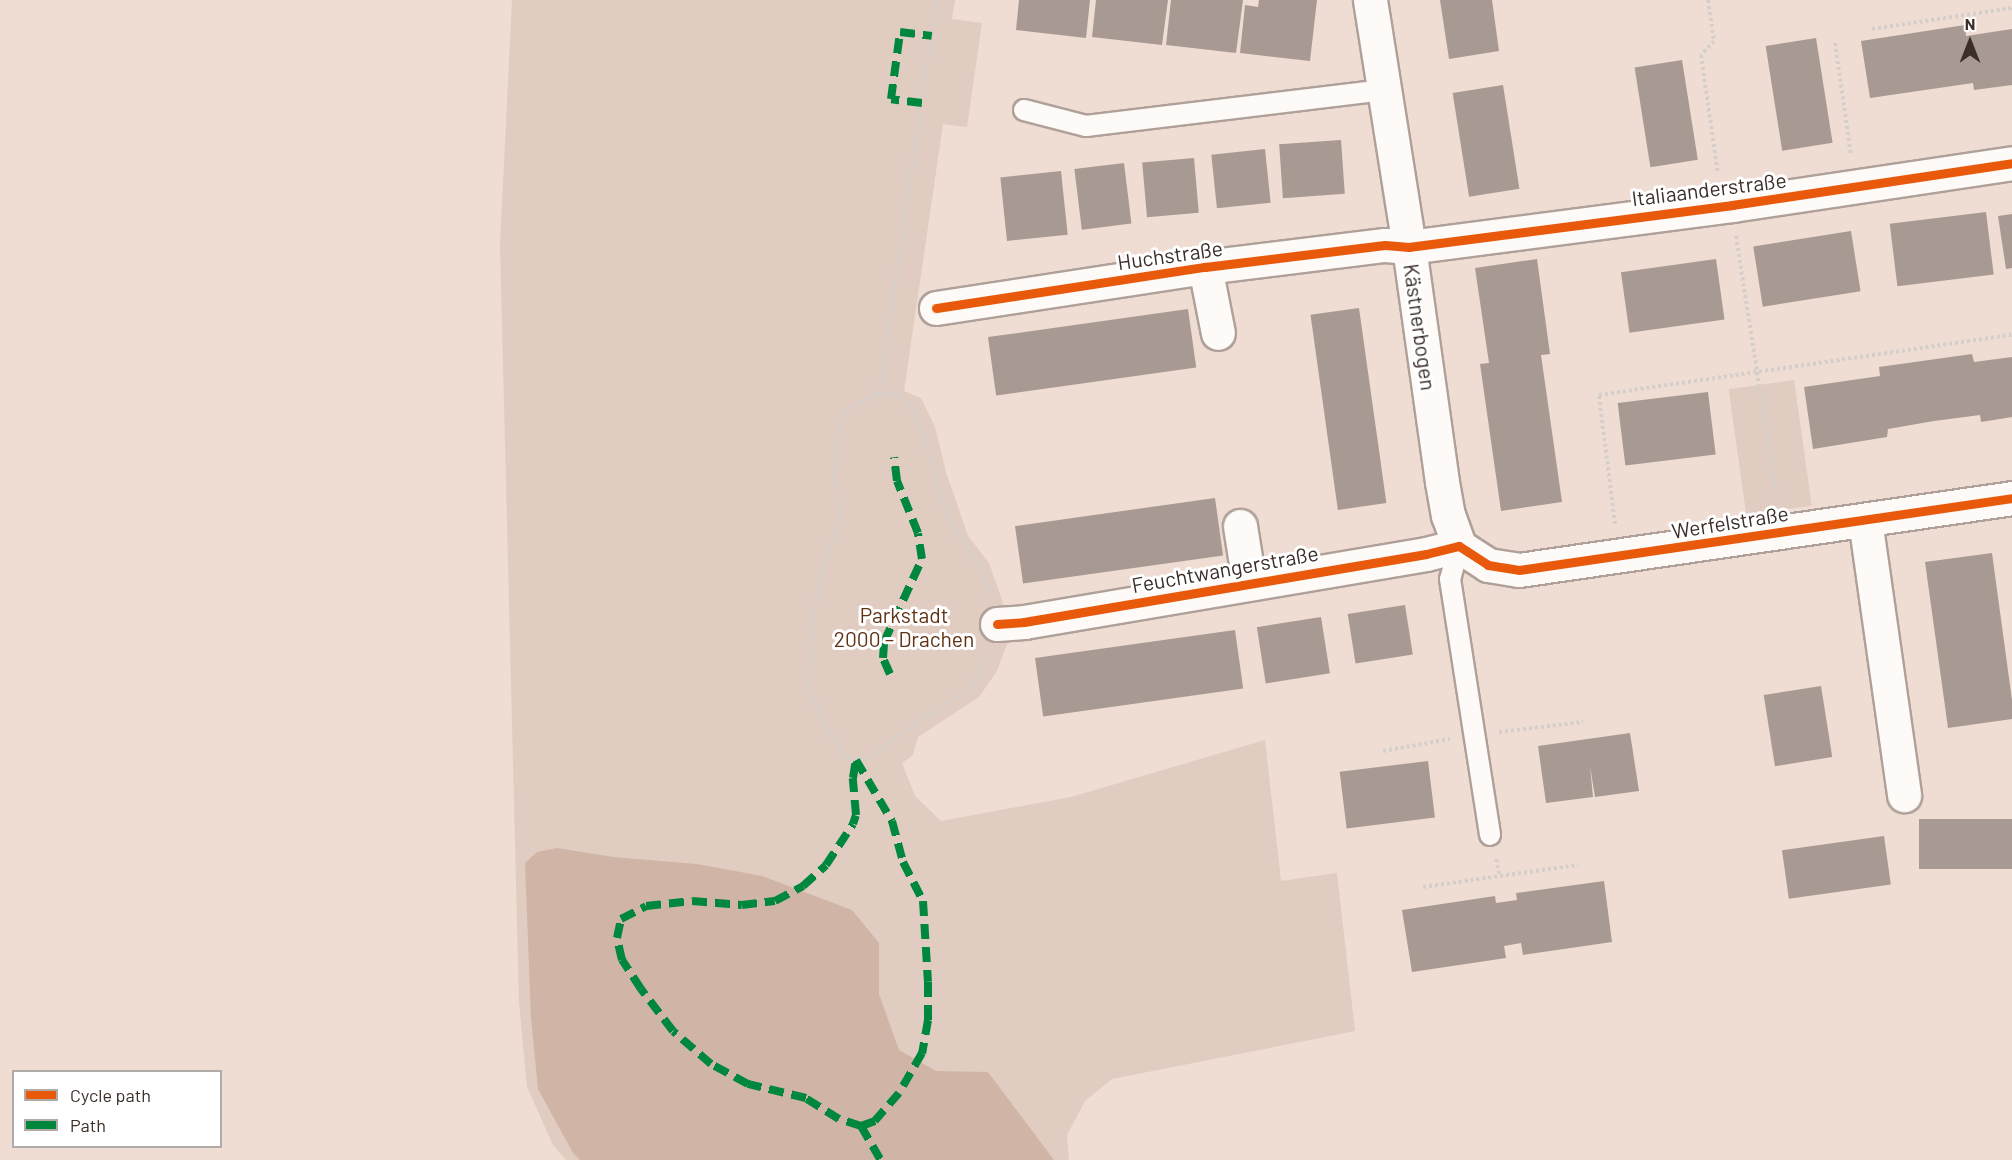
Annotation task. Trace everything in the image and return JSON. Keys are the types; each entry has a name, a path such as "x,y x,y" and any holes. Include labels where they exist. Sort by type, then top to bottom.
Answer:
{"street":[{"name":"Kästnerbogen","path":"1370,0 1409,247 1442,482 1459,546"},
{"name":"Italiaanderstraße","path":"1409,247 1727,205 2012,163"},
{"name":"Huchstraße","path":"936,308 1205,267 1385,244 1409,247"},
{"name":"Huchstraße","path":"1205,267 1218,333"},
{"name":"Werfelstraße","path":"1459,546 1488,566 1519,570 2012,498"},
{"path":"1865,520 1904,795"},
{"name":"Feuchtwangerstraße","path":"1240,526 1249,583"},
{"name":"Feuchtwangerstraße","path":"997,624 1024,622 1426,554 1459,546"}],"lane":[{"path":"1024,110 1086,126 1384,90"},
{"path":"1459,546 1450,579 1491,835"}],"path":[{"path":"879,394 936,0"},
{"path":"1708,0 1714,41 1701,55 1782,532"},
{"path":"1872,30 2012,8"},
{"path":"1835,43 1855,187"},
{"path":"1619,557 1599,395 2012,335"},
{"path":"879,394 895,395 910,403 923,433 947,515 986,579 997,624 986,663 970,689 912,725 868,758 856,760 843,754 819,714 810,685 812,625 821,573 841,517 834,479 837,434 846,414 859,403 879,394"},
{"path":"1383,751 1474,734 1583,722"},
{"path":"1423,887 1578,865"}],"green space":[{"name":"Parkstadt 2000 – Drachen","path":"512,0 955,0 952,19 982,23 967,127 943,124 904,391 921,398 935,427 946,472 968,536 989,563 1002,600 1008,641 997,671 979,697 918,737 913,755 902,763 915,796 941,821 1071,797 1265,740 1281,881 1337,873 1355,1031 1112,1079 1085,1101 1067,1135 1069,1160 566,1160 553,1145 527,1087 519,1002 500,245"},
{"path":"1794,380 1812,506 1746,515 1729,389"}],"shaded area":[{"path":"557,848 613,857 697,864 762,876 852,910 879,943 879,994 899,1050 936,1071 988,1072 1054,1160 580,1160 573,1153 538,1089 531,1018 525,863 537,852"}],"building":[{"path":"1019,0 1090,0 1086,38 1016,30"},
{"path":"1096,0 1168,0 1162,45 1092,37"},
{"path":"1171,0 1243,0 1236,53 1166,45"},
{"path":"1259,0 1317,0 1310,61 1240,53 1245,5 1258,7"},
{"path":"1440,0 1492,0 1499,51 1449,59"},
{"path":"1965,25 1966,36 2012,29 2012,85 1974,90 1973,83 1870,98 1861,41"},
{"path":"1816,38 1833,143 1782,151 1766,46"},
{"path":"1682,60 1698,160 1650,167 1635,68"},
{"path":"1503,85 1519,189 1469,197 1453,93"},
{"path":"1341,140 1345,194 1283,198 1279,144"},
{"path":"1265,149 1271,203 1217,208 1211,155"},
{"path":"1194,158 1199,213 1147,217 1142,163"},
{"path":"1124,163 1131,224 1082,230 1074,169"},
{"path":"1061,171 1068,235 1007,241 1000,177"},
{"path":"1986,212 1994,275 1897,286 1890,224"},
{"path":"2012,214 2012,268 2006,269 1998,216"},
{"path":"1851,231 1861,291 1763,307 1753,246"},
{"path":"1537,259 1550,354 1541,355 1562,502 1501,511 1480,364 1489,363 1475,268"},
{"path":"1716,259 1724,319 1629,333 1621,272"},
{"path":"1359,308 1386,503 1338,510 1310,315"},
{"path":"1188,309 1196,367 996,396 988,337"},
{"path":"1972,354 1974,362 2012,357 2012,417 1981,422 1980,415 1934,421 1888,429 1887,437 1813,449 1804,387 1880,376 1879,367"},
{"path":"1708,392 1716,455 1625,466 1618,403"},
{"path":"1215,498 1223,555 1023,584 1015,526"},
{"path":"1992,553 2012,700 2012,719 1948,728 1925,562"},
{"path":"1405,605 1413,654 1356,663 1348,614"},
{"path":"1321,617 1330,673 1266,683 1257,627"},
{"path":"1235,630 1243,688 1043,717 1035,658"},
{"path":"1821,686 1832,757 1775,766 1764,695"},
{"path":"1630,733 1639,791 1595,797 1590,766 1593,797 1546,803 1538,746"},
{"path":"1428,761 1435,818 1347,828 1340,772"},
{"path":"1919,819 2012,819 2012,869 1919,869"},
{"path":"1884,836 1891,885 1789,899 1782,850"},
{"path":"1604,881 1612,942 1523,955 1521,943 1504,946 1506,958 1412,972 1402,910 1495,896 1496,903 1517,900 1516,893"}],"marked path":[{"path":"922,103 891,99 900,32 932,36"},
{"path":"890,674 883,658 884,642 922,559 918,533 897,481 894,457"},
{"path":"856,760 892,821 903,862 923,901 928,982 928,1020 922,1053 899,1093 875,1121 861,1126 839,1119 806,1098 748,1084 711,1064 673,1031 641,989 622,960 617,938 621,919 646,906 692,901 742,905 775,901 803,886 826,865 853,824 856,815 853,778 856,760"},
{"path":"861,1126 881,1160"}],"cycle path":[{"path":"936,308 1205,267 1385,245 1409,247 1732,205 2012,163"},
{"path":"997,624 1024,622 1426,554 1459,546 1488,565 1519,570 2012,498"}]}
